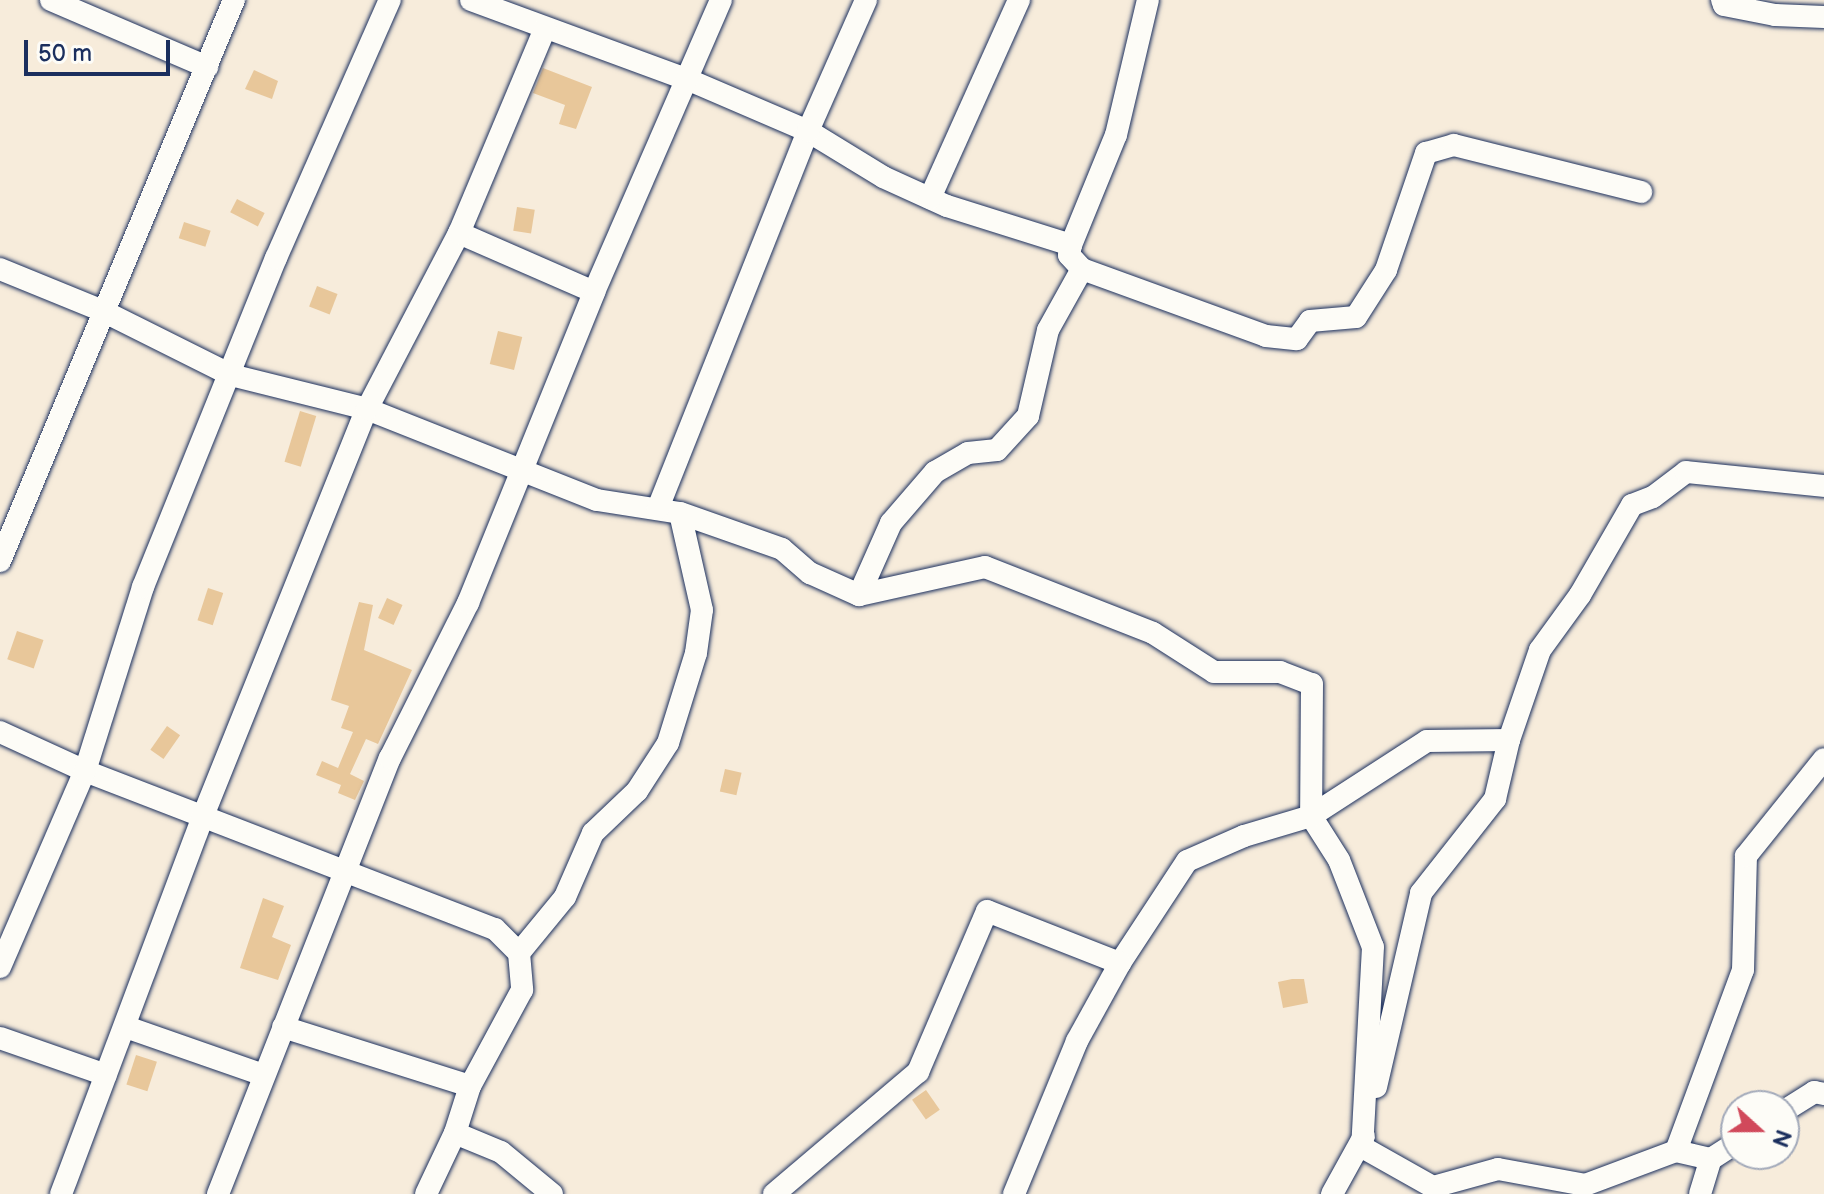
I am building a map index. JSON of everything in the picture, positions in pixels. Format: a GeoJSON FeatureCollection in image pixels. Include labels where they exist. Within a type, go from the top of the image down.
{"type":"FeatureCollection","features":[{"type":"Feature","properties":{"kind":"street"},"geometry":{"type":"LineString","coordinates":[[51,0],[74,4],[207,67]]}},
{"type":"Feature","properties":{"kind":"street"},"geometry":{"type":"LineString","coordinates":[[0,561],[234,0]]}},
{"type":"Feature","properties":{"kind":"street"},"geometry":{"type":"LineString","coordinates":[[0,967],[85,771],[143,587],[276,258],[390,0]]}},
{"type":"Feature","properties":{"kind":"street"},"geometry":{"type":"LineString","coordinates":[[471,0],[689,80],[808,131],[883,177],[930,198],[1071,245]]}},
{"type":"Feature","properties":{"kind":"street"},"geometry":{"type":"LineString","coordinates":[[218,1194],[390,758],[468,603],[594,292],[689,80],[721,0]]}},
{"type":"Feature","properties":{"kind":"street"},"geometry":{"type":"LineString","coordinates":[[519,953],[565,897],[593,833],[637,791],[668,743],[696,653],[702,610],[669,510],[808,131],[866,0]]}},
{"type":"Feature","properties":{"kind":"street"},"geometry":{"type":"LineString","coordinates":[[930,198],[1019,0]]}},
{"type":"Feature","properties":{"kind":"street"},"geometry":{"type":"LineString","coordinates":[[1148,0],[1116,135],[1071,245],[1069,255],[1082,269],[1266,336],[1297,339],[1310,321],[1356,317],[1386,270],[1426,153],[1454,145],[1641,192]]}},
{"type":"Feature","properties":{"kind":"street"},"geometry":{"type":"LineString","coordinates":[[1722,0],[1724,5],[1775,15],[1824,17]]}},
{"type":"Feature","properties":{"kind":"street"},"geometry":{"type":"LineString","coordinates":[[61,1194],[203,816],[367,409],[459,233],[545,28]]}},
{"type":"Feature","properties":{"kind":"street"},"geometry":{"type":"LineString","coordinates":[[459,233],[594,292]]}},
{"type":"Feature","properties":{"kind":"street"},"geometry":{"type":"LineString","coordinates":[[0,269],[103,311],[231,375],[367,409],[597,500],[669,510],[782,549],[810,573],[859,595],[985,567],[1153,633],[1214,672],[1280,672],[1312,684],[1311,816],[1339,860],[1373,947],[1362,1147]]}},
{"type":"Feature","properties":{"kind":"street"},"geometry":{"type":"LineString","coordinates":[[859,595],[891,523],[935,472],[968,453],[997,450],[1028,416],[1048,330],[1082,269]]}},
{"type":"Feature","properties":{"kind":"street"},"geometry":{"type":"LineString","coordinates":[[1332,1194],[1362,1147],[1421,893],[1495,799],[1509,740],[1540,650],[1580,595],[1632,505],[1653,497],[1686,472],[1824,486]]}},
{"type":"Feature","properties":{"kind":"street"},"geometry":{"type":"LineString","coordinates":[[0,732],[85,771],[347,869],[495,929],[519,953],[522,990],[470,1086],[455,1133],[426,1194]]}},
{"type":"Feature","properties":{"kind":"street"},"geometry":{"type":"LineString","coordinates":[[1014,1194],[1077,1041],[1120,963],[1187,861],[1244,836],[1311,816],[1427,741],[1509,740]]}},
{"type":"Feature","properties":{"kind":"street"},"geometry":{"type":"LineString","coordinates":[[1676,1151],[1743,970],[1746,856],[1824,759]]}},
{"type":"Feature","properties":{"kind":"street"},"geometry":{"type":"LineString","coordinates":[[774,1194],[918,1072],[987,911],[1120,963]]}},
{"type":"Feature","properties":{"kind":"street"},"geometry":{"type":"LineString","coordinates":[[126,1027],[264,1075]]}},
{"type":"Feature","properties":{"kind":"street"},"geometry":{"type":"LineString","coordinates":[[283,1027],[470,1086]]}},
{"type":"Feature","properties":{"kind":"street"},"geometry":{"type":"LineString","coordinates":[[0,1038],[106,1075]]}},
{"type":"Feature","properties":{"kind":"street"},"geometry":{"type":"LineString","coordinates":[[1800,1101],[1814,1092],[1824,1094]]}},
{"type":"Feature","properties":{"kind":"street"},"geometry":{"type":"LineString","coordinates":[[455,1133],[501,1152],[552,1194]]}},
{"type":"Feature","properties":{"kind":"street"},"geometry":{"type":"LineString","coordinates":[[1362,1147],[1433,1187],[1498,1169],[1585,1185],[1676,1151],[1711,1159]]}},
{"type":"Feature","properties":{"kind":"street"},"geometry":{"type":"LineString","coordinates":[[1700,1194],[1711,1159],[1720,1153]]}},
{"type":"Feature","properties":{"kind":"building"},"geometry":{"type":"Polygon","coordinates":[[[543,68],[592,87],[576,129],[559,124],[565,105],[533,93],[543,68]]]}},
{"type":"Feature","properties":{"kind":"building"},"geometry":{"type":"Polygon","coordinates":[[[254,70],[278,81],[272,99],[245,89],[254,70]]]}},
{"type":"Feature","properties":{"kind":"building"},"geometry":{"type":"Polygon","coordinates":[[[237,199],[265,213],[258,226],[230,212],[237,199]]]}},
{"type":"Feature","properties":{"kind":"building"},"geometry":{"type":"Polygon","coordinates":[[[517,207],[535,210],[531,234],[513,231],[517,207]]]}},
{"type":"Feature","properties":{"kind":"building"},"geometry":{"type":"Polygon","coordinates":[[[184,222],[211,231],[205,247],[179,238],[184,222]]]}},
{"type":"Feature","properties":{"kind":"building"},"geometry":{"type":"Polygon","coordinates":[[[317,286],[338,294],[330,314],[309,307],[317,286]]]}},
{"type":"Feature","properties":{"kind":"building"},"geometry":{"type":"Polygon","coordinates":[[[498,331],[522,337],[514,370],[490,364],[498,331]]]}},
{"type":"Feature","properties":{"kind":"building"},"geometry":{"type":"Polygon","coordinates":[[[300,411],[316,416],[301,467],[285,462],[300,411]]]}},
{"type":"Feature","properties":{"kind":"building"},"geometry":{"type":"Polygon","coordinates":[[[208,588],[223,593],[213,625],[197,620],[208,588]]]}},
{"type":"Feature","properties":{"kind":"building"},"geometry":{"type":"Polygon","coordinates":[[[387,598],[403,605],[394,625],[378,618],[387,598]]]}},
{"type":"Feature","properties":{"kind":"building"},"geometry":{"type":"Polygon","coordinates":[[[359,602],[373,605],[364,650],[412,670],[378,744],[366,739],[350,774],[364,781],[355,800],[338,793],[341,785],[316,775],[322,761],[338,768],[353,732],[341,728],[349,706],[331,700],[359,602]]]}},
{"type":"Feature","properties":{"kind":"building"},"geometry":{"type":"Polygon","coordinates":[[[17,631],[43,640],[34,668],[7,659],[17,631]]]}},
{"type":"Feature","properties":{"kind":"building"},"geometry":{"type":"Polygon","coordinates":[[[167,726],[180,735],[163,759],[150,750],[167,726]]]}},
{"type":"Feature","properties":{"kind":"building"},"geometry":{"type":"Polygon","coordinates":[[[725,769],[742,773],[736,795],[720,791],[725,769]]]}},
{"type":"Feature","properties":{"kind":"building"},"geometry":{"type":"Polygon","coordinates":[[[263,898],[284,906],[272,937],[291,945],[278,980],[240,968],[263,898]]]}},
{"type":"Feature","properties":{"kind":"building"},"geometry":{"type":"Polygon","coordinates":[[[1304,979],[1308,1003],[1283,1008],[1278,982],[1304,979]]]}},
{"type":"Feature","properties":{"kind":"building"},"geometry":{"type":"Polygon","coordinates":[[[136,1055],[157,1062],[147,1091],[126,1084],[136,1055]]]}},
{"type":"Feature","properties":{"kind":"building"},"geometry":{"type":"Polygon","coordinates":[[[926,1090],[940,1110],[926,1119],[912,1100],[926,1090]]]}}]}
